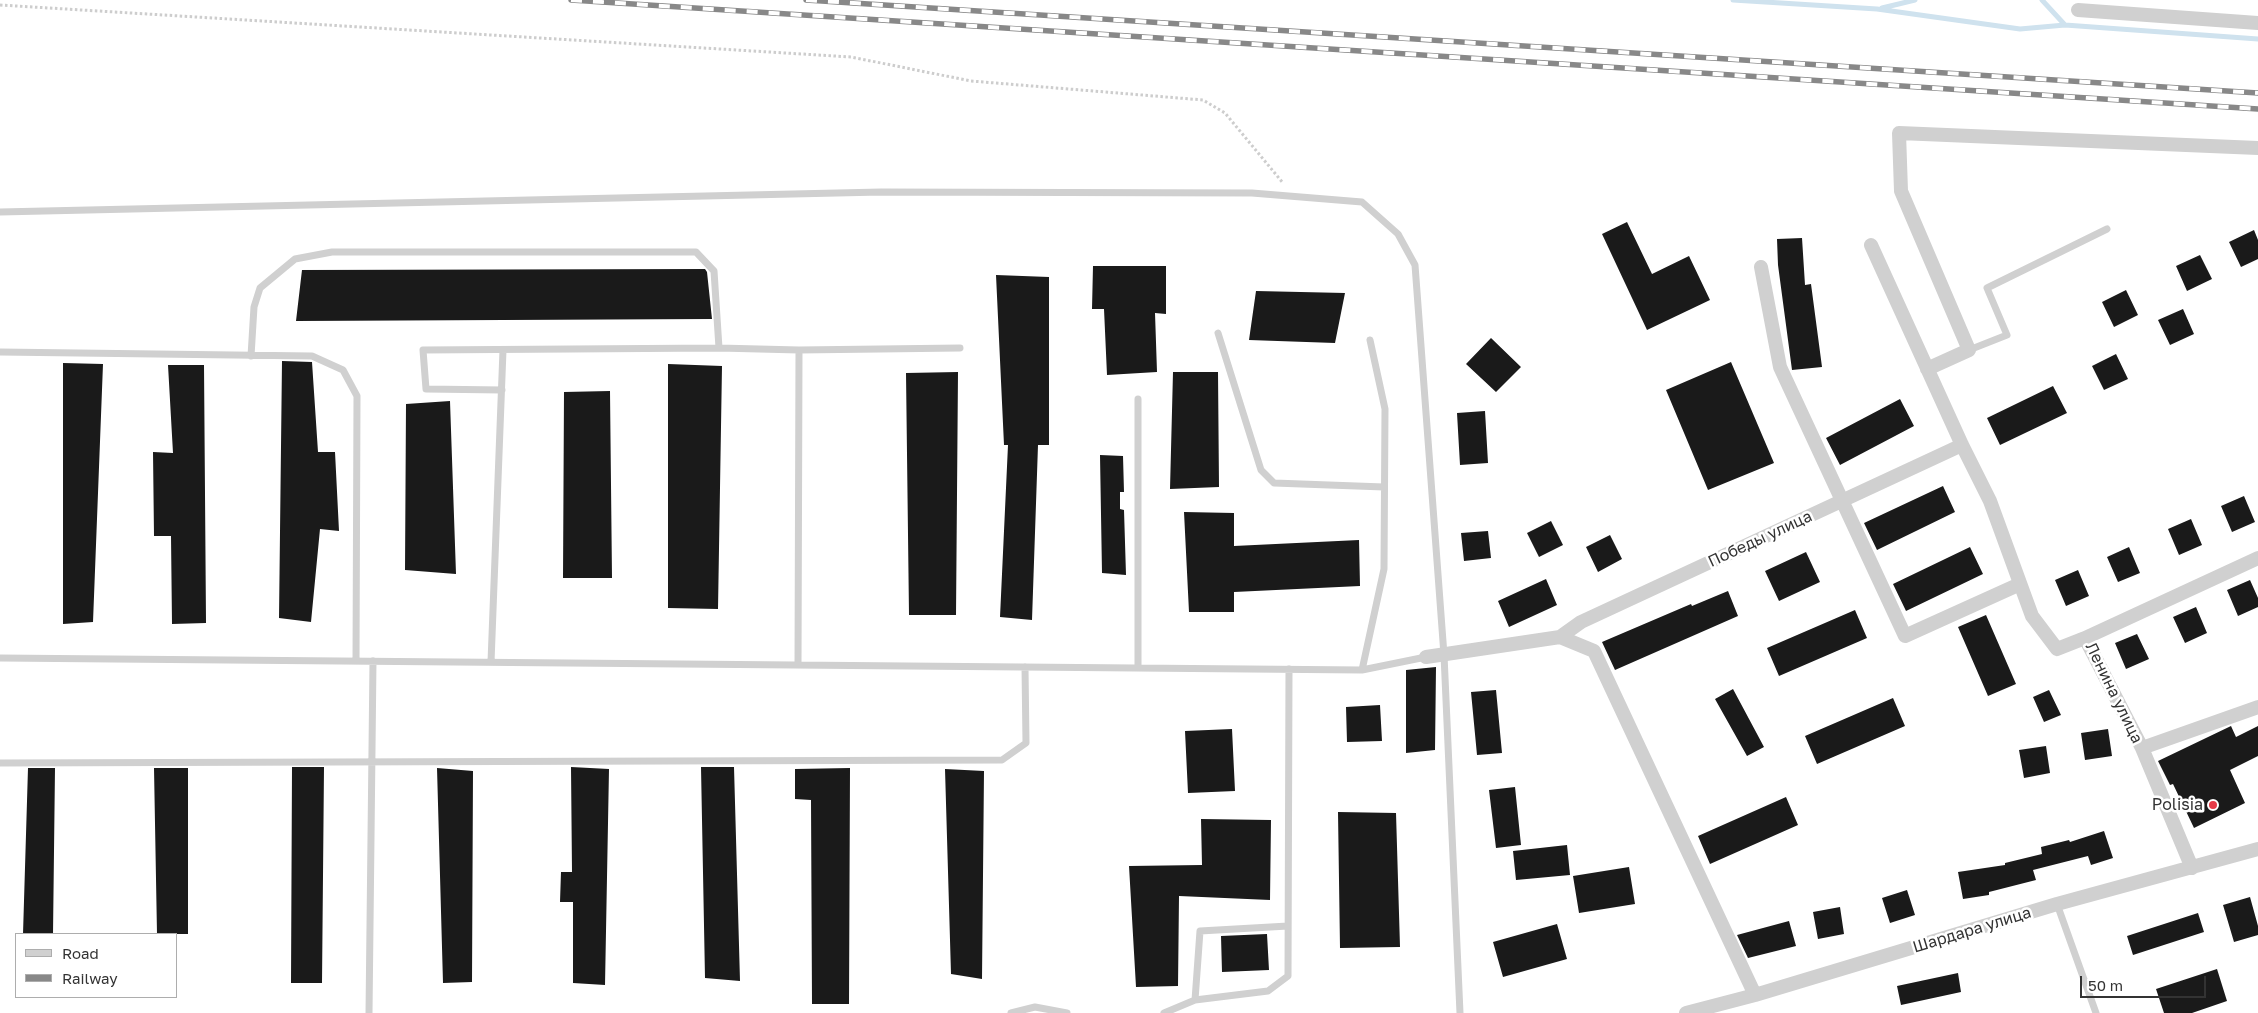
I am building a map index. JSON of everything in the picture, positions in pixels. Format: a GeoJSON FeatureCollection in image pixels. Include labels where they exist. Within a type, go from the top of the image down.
{"type":"FeatureCollection","features":[{"type":"Feature","properties":{"kind":"street"},"geometry":{"type":"LineString","coordinates":[[2078,10],[2258,23]]}},
{"type":"Feature","properties":{"kind":"street"},"geometry":{"type":"LineString","coordinates":[[1927,369],[1969,350],[1901,191],[1899,133],[2258,148]]}},
{"type":"Feature","properties":{"kind":"street"},"geometry":{"type":"LineString","coordinates":[[1871,245],[1962,445],[1990,501],[2032,616],[2057,649],[2086,638]]}},
{"type":"Feature","properties":{"kind":"street"},"geometry":{"type":"LineString","coordinates":[[1761,267],[1780,367],[1905,636],[2020,584]]}},
{"type":"Feature","properties":{"kind":"street","name":"Победы улица"},"geometry":{"type":"LineString","coordinates":[[1560,637],[1581,622],[1962,445]]}},
{"type":"Feature","properties":{"kind":"street","name":"Ленина улица"},"geometry":{"type":"LineString","coordinates":[[2192,868],[2142,748],[2086,638],[2258,558]]}},
{"type":"Feature","properties":{"kind":"street"},"geometry":{"type":"LineString","coordinates":[[1426,657],[1560,637],[1594,650],[1755,995]]}},
{"type":"Feature","properties":{"kind":"street"},"geometry":{"type":"LineString","coordinates":[[2142,748],[2258,707]]}},
{"type":"Feature","properties":{"kind":"street","name":"Шардара улица"},"geometry":{"type":"LineString","coordinates":[[1686,1013],[1755,995],[2057,904],[2192,868],[2258,848]]}},
{"type":"Feature","properties":{"kind":"lane"},"geometry":{"type":"LineString","coordinates":[[0,212],[881,192],[1252,193],[1362,202],[1398,234],[1415,265],[1444,655],[1460,1013]]}},
{"type":"Feature","properties":{"kind":"lane"},"geometry":{"type":"LineString","coordinates":[[1969,350],[2007,335],[1987,288],[2106,230]]}},
{"type":"Feature","properties":{"kind":"lane"},"geometry":{"type":"LineString","coordinates":[[251,356],[254,307],[260,288],[295,259],[332,252],[696,252],[714,271],[719,348]]}},
{"type":"Feature","properties":{"kind":"lane"},"geometry":{"type":"LineString","coordinates":[[1218,333],[1261,470],[1274,483],[1384,487]]}},
{"type":"Feature","properties":{"kind":"lane"},"geometry":{"type":"LineString","coordinates":[[1362,670],[1384,569],[1385,409],[1370,340]]}},
{"type":"Feature","properties":{"kind":"lane"},"geometry":{"type":"LineString","coordinates":[[502,390],[426,389],[423,350],[960,348]]}},
{"type":"Feature","properties":{"kind":"lane"},"geometry":{"type":"LineString","coordinates":[[491,662],[503,350]]}},
{"type":"Feature","properties":{"kind":"lane"},"geometry":{"type":"LineString","coordinates":[[798,665],[799,350]]}},
{"type":"Feature","properties":{"kind":"lane"},"geometry":{"type":"LineString","coordinates":[[0,352],[312,356],[343,370],[357,396],[356,661]]}},
{"type":"Feature","properties":{"kind":"lane"},"geometry":{"type":"LineString","coordinates":[[1138,399],[1138,668]]}},
{"type":"Feature","properties":{"kind":"lane"},"geometry":{"type":"LineString","coordinates":[[0,658],[1362,670],[1426,657]]}},
{"type":"Feature","properties":{"kind":"lane"},"geometry":{"type":"LineString","coordinates":[[369,1013],[373,661]]}},
{"type":"Feature","properties":{"kind":"lane"},"geometry":{"type":"LineString","coordinates":[[0,763],[1002,760],[1026,743],[1025,667]]}},
{"type":"Feature","properties":{"kind":"lane"},"geometry":{"type":"LineString","coordinates":[[1164,1013],[1195,1000],[1268,991],[1288,976],[1289,669]]}},
{"type":"Feature","properties":{"kind":"lane"},"geometry":{"type":"LineString","coordinates":[[2057,904],[2096,1013]]}},
{"type":"Feature","properties":{"kind":"lane"},"geometry":{"type":"LineString","coordinates":[[1195,1000],[1200,931],[1288,926]]}},
{"type":"Feature","properties":{"kind":"lane"},"geometry":{"type":"LineString","coordinates":[[1010,1013],[1035,1007],[1067,1013]]}},
{"type":"Feature","properties":{"kind":"path"},"geometry":{"type":"LineString","coordinates":[[0,5],[851,57],[971,81],[1203,100],[1225,114],[1294,196]]}},
{"type":"Feature","properties":{"kind":"building"},"geometry":{"type":"Polygon","coordinates":[[[1627,222],[1652,274],[1689,256],[1710,300],[1647,330],[1602,234],[1627,222]]]}},
{"type":"Feature","properties":{"kind":"building"},"geometry":{"type":"Polygon","coordinates":[[[2254,230],[2258,240],[2258,259],[2241,267],[2229,242],[2254,230]]]}},
{"type":"Feature","properties":{"kind":"building"},"geometry":{"type":"Polygon","coordinates":[[[1802,238],[1805,285],[1811,284],[1822,367],[1792,370],[1778,265],[1777,239],[1802,238]]]}},
{"type":"Feature","properties":{"kind":"building"},"geometry":{"type":"Polygon","coordinates":[[[2200,255],[2212,279],[2187,291],[2176,266],[2200,255]]]}},
{"type":"Feature","properties":{"kind":"building"},"geometry":{"type":"Polygon","coordinates":[[[1093,266],[1166,266],[1166,314],[1155,313],[1157,372],[1107,375],[1104,309],[1092,309],[1093,266]]]}},
{"type":"Feature","properties":{"kind":"building"},"geometry":{"type":"Polygon","coordinates":[[[705,269],[707,272],[712,319],[296,321],[302,270],[705,269]]]}},
{"type":"Feature","properties":{"kind":"building"},"geometry":{"type":"Polygon","coordinates":[[[996,275],[1049,277],[1049,445],[1038,445],[1032,620],[1000,617],[1008,445],[1004,445],[996,275]]]}},
{"type":"Feature","properties":{"kind":"building"},"geometry":{"type":"Polygon","coordinates":[[[2126,290],[2138,315],[2114,327],[2102,302],[2126,290]]]}},
{"type":"Feature","properties":{"kind":"building"},"geometry":{"type":"Polygon","coordinates":[[[1256,291],[1345,293],[1335,343],[1249,340],[1256,291]]]}},
{"type":"Feature","properties":{"kind":"building"},"geometry":{"type":"Polygon","coordinates":[[[2183,309],[2194,334],[2170,345],[2158,320],[2183,309]]]}},
{"type":"Feature","properties":{"kind":"building"},"geometry":{"type":"Polygon","coordinates":[[[1491,338],[1521,367],[1496,392],[1466,364],[1491,338]]]}},
{"type":"Feature","properties":{"kind":"building"},"geometry":{"type":"Polygon","coordinates":[[[2116,354],[2128,379],[2104,390],[2092,366],[2116,354]]]}},
{"type":"Feature","properties":{"kind":"building"},"geometry":{"type":"Polygon","coordinates":[[[282,361],[312,362],[318,452],[335,452],[339,531],[320,529],[311,622],[279,618],[282,361]]]}},
{"type":"Feature","properties":{"kind":"building"},"geometry":{"type":"Polygon","coordinates":[[[1731,362],[1774,463],[1708,490],[1666,390],[1731,362]]]}},
{"type":"Feature","properties":{"kind":"building"},"geometry":{"type":"Polygon","coordinates":[[[63,363],[103,364],[93,622],[63,624],[63,363]]]}},
{"type":"Feature","properties":{"kind":"building"},"geometry":{"type":"Polygon","coordinates":[[[668,364],[722,366],[718,609],[668,608],[668,364]]]}},
{"type":"Feature","properties":{"kind":"building"},"geometry":{"type":"Polygon","coordinates":[[[168,365],[204,365],[206,623],[172,624],[171,536],[154,536],[153,452],[173,453],[168,365]]]}},
{"type":"Feature","properties":{"kind":"building"},"geometry":{"type":"Polygon","coordinates":[[[958,372],[956,615],[909,615],[906,373],[958,372]]]}},
{"type":"Feature","properties":{"kind":"building"},"geometry":{"type":"Polygon","coordinates":[[[1173,372],[1218,372],[1219,487],[1170,489],[1173,372]]]}},
{"type":"Feature","properties":{"kind":"building"},"geometry":{"type":"Polygon","coordinates":[[[2053,386],[2067,413],[2000,445],[1987,418],[2053,386]]]}},
{"type":"Feature","properties":{"kind":"building"},"geometry":{"type":"Polygon","coordinates":[[[610,391],[612,578],[563,578],[564,392],[610,391]]]}},
{"type":"Feature","properties":{"kind":"building"},"geometry":{"type":"Polygon","coordinates":[[[1900,399],[1914,426],[1840,465],[1826,438],[1900,399]]]}},
{"type":"Feature","properties":{"kind":"building"},"geometry":{"type":"Polygon","coordinates":[[[450,401],[456,574],[405,570],[406,404],[450,401]]]}},
{"type":"Feature","properties":{"kind":"building"},"geometry":{"type":"Polygon","coordinates":[[[1485,411],[1488,463],[1460,465],[1457,413],[1485,411]]]}},
{"type":"Feature","properties":{"kind":"building"},"geometry":{"type":"Polygon","coordinates":[[[1100,455],[1123,456],[1124,492],[1120,492],[1120,509],[1124,510],[1126,575],[1102,573],[1100,455]]]}},
{"type":"Feature","properties":{"kind":"building"},"geometry":{"type":"Polygon","coordinates":[[[1943,486],[1955,512],[1877,550],[1864,523],[1943,486]]]}},
{"type":"Feature","properties":{"kind":"building"},"geometry":{"type":"Polygon","coordinates":[[[2244,496],[2255,522],[2232,532],[2221,506],[2244,496]]]}},
{"type":"Feature","properties":{"kind":"building"},"geometry":{"type":"Polygon","coordinates":[[[1184,512],[1234,513],[1234,546],[1359,540],[1360,586],[1234,592],[1234,612],[1189,612],[1184,512]]]}},
{"type":"Feature","properties":{"kind":"building"},"geometry":{"type":"Polygon","coordinates":[[[2191,519],[2202,545],[2179,555],[2168,529],[2191,519]]]}},
{"type":"Feature","properties":{"kind":"building"},"geometry":{"type":"Polygon","coordinates":[[[1551,521],[1563,545],[1539,557],[1527,533],[1551,521]]]}},
{"type":"Feature","properties":{"kind":"building"},"geometry":{"type":"Polygon","coordinates":[[[1488,531],[1491,558],[1464,561],[1461,533],[1488,531]]]}},
{"type":"Feature","properties":{"kind":"building"},"geometry":{"type":"Polygon","coordinates":[[[1610,535],[1622,559],[1598,572],[1586,547],[1610,535]]]}},
{"type":"Feature","properties":{"kind":"building"},"geometry":{"type":"Polygon","coordinates":[[[1970,547],[1983,574],[1906,611],[1893,584],[1970,547]]]}},
{"type":"Feature","properties":{"kind":"building"},"geometry":{"type":"Polygon","coordinates":[[[2129,547],[2140,573],[2118,582],[2107,557],[2129,547]]]}},
{"type":"Feature","properties":{"kind":"building"},"geometry":{"type":"Polygon","coordinates":[[[1806,552],[1820,582],[1779,601],[1765,571],[1806,552]]]}},
{"type":"Feature","properties":{"kind":"building"},"geometry":{"type":"Polygon","coordinates":[[[2078,570],[2089,596],[2066,606],[2055,580],[2078,570]]]}},
{"type":"Feature","properties":{"kind":"building"},"geometry":{"type":"Polygon","coordinates":[[[1546,579],[1557,605],[1509,627],[1498,601],[1546,579]]]}},
{"type":"Feature","properties":{"kind":"building"},"geometry":{"type":"Polygon","coordinates":[[[2250,580],[2258,598],[2258,607],[2238,616],[2227,590],[2250,580]]]}},
{"type":"Feature","properties":{"kind":"building"},"geometry":{"type":"Polygon","coordinates":[[[1728,591],[1738,616],[1615,670],[1602,642],[1691,604],[1692,606],[1728,591]]]}},
{"type":"Feature","properties":{"kind":"building"},"geometry":{"type":"Polygon","coordinates":[[[2196,607],[2207,633],[2185,643],[2173,617],[2196,607]]]}},
{"type":"Feature","properties":{"kind":"building"},"geometry":{"type":"Polygon","coordinates":[[[1855,610],[1867,638],[1779,676],[1767,648],[1855,610]]]}},
{"type":"Feature","properties":{"kind":"building"},"geometry":{"type":"Polygon","coordinates":[[[1986,615],[2016,684],[1988,696],[1958,627],[1986,615]]]}},
{"type":"Feature","properties":{"kind":"building"},"geometry":{"type":"Polygon","coordinates":[[[2137,634],[2149,659],[2126,669],[2115,643],[2137,634]]]}},
{"type":"Feature","properties":{"kind":"building"},"geometry":{"type":"Polygon","coordinates":[[[1436,667],[1435,750],[1406,753],[1406,670],[1436,667]]]}},
{"type":"Feature","properties":{"kind":"building"},"geometry":{"type":"Polygon","coordinates":[[[1733,689],[1764,747],[1747,756],[1715,699],[1733,689]]]}},
{"type":"Feature","properties":{"kind":"building"},"geometry":{"type":"Polygon","coordinates":[[[1496,690],[1502,753],[1477,755],[1471,692],[1496,690]]]}},
{"type":"Feature","properties":{"kind":"building"},"geometry":{"type":"Polygon","coordinates":[[[2049,690],[2061,715],[2044,722],[2033,697],[2049,690]]]}},
{"type":"Feature","properties":{"kind":"building"},"geometry":{"type":"Polygon","coordinates":[[[1893,698],[1905,726],[1817,764],[1805,736],[1893,698]]]}},
{"type":"Feature","properties":{"kind":"building"},"geometry":{"type":"Polygon","coordinates":[[[1380,705],[1382,741],[1347,742],[1346,707],[1380,705]]]}},
{"type":"Feature","properties":{"kind":"building"},"geometry":{"type":"Polygon","coordinates":[[[2231,726],[2236,737],[2258,726],[2258,756],[2230,770],[2245,803],[2194,828],[2173,784],[2170,785],[2158,761],[2231,726]]]}},
{"type":"Feature","properties":{"kind":"building"},"geometry":{"type":"Polygon","coordinates":[[[1232,729],[1235,791],[1188,793],[1185,731],[1232,729]]]}},
{"type":"Feature","properties":{"kind":"building"},"geometry":{"type":"Polygon","coordinates":[[[2108,729],[2112,756],[2085,760],[2081,733],[2108,729]]]}},
{"type":"Feature","properties":{"kind":"building"},"geometry":{"type":"Polygon","coordinates":[[[2046,746],[2050,773],[2024,778],[2019,750],[2046,746]]]}},
{"type":"Feature","properties":{"kind":"building"},"geometry":{"type":"Polygon","coordinates":[[[292,767],[324,767],[322,983],[291,983],[292,767]]]}},
{"type":"Feature","properties":{"kind":"building"},"geometry":{"type":"Polygon","coordinates":[[[571,767],[609,769],[605,985],[573,983],[573,902],[560,902],[561,872],[572,872],[571,767]]]}},
{"type":"Feature","properties":{"kind":"building"},"geometry":{"type":"Polygon","coordinates":[[[701,767],[734,767],[740,981],[705,978],[701,767]]]}},
{"type":"Feature","properties":{"kind":"building"},"geometry":{"type":"Polygon","coordinates":[[[28,768],[55,768],[53,933],[23,933],[28,768]]]}},
{"type":"Feature","properties":{"kind":"building"},"geometry":{"type":"Polygon","coordinates":[[[154,768],[188,768],[188,934],[157,933],[154,768]]]}},
{"type":"Feature","properties":{"kind":"building"},"geometry":{"type":"Polygon","coordinates":[[[437,768],[473,771],[472,982],[443,983],[437,768]]]}},
{"type":"Feature","properties":{"kind":"building"},"geometry":{"type":"Polygon","coordinates":[[[850,768],[849,1004],[812,1004],[811,800],[795,799],[795,769],[850,768]]]}},
{"type":"Feature","properties":{"kind":"building"},"geometry":{"type":"Polygon","coordinates":[[[945,769],[984,771],[982,979],[951,974],[945,769]]]}},
{"type":"Feature","properties":{"kind":"building"},"geometry":{"type":"Polygon","coordinates":[[[1515,787],[1521,845],[1496,848],[1489,790],[1515,787]]]}},
{"type":"Feature","properties":{"kind":"building"},"geometry":{"type":"Polygon","coordinates":[[[1786,797],[1798,825],[1710,864],[1698,836],[1786,797]]]}},
{"type":"Feature","properties":{"kind":"building"},"geometry":{"type":"Polygon","coordinates":[[[1338,812],[1396,813],[1400,947],[1340,948],[1338,812]]]}},
{"type":"Feature","properties":{"kind":"building"},"geometry":{"type":"Polygon","coordinates":[[[1201,819],[1271,820],[1270,900],[1179,896],[1178,986],[1136,987],[1129,866],[1202,865],[1201,819]]]}},
{"type":"Feature","properties":{"kind":"building"},"geometry":{"type":"Polygon","coordinates":[[[2104,831],[2113,858],[2091,865],[2088,856],[2033,870],[2036,880],[1989,892],[1989,895],[1963,899],[1958,872],[2005,865],[2005,863],[2042,854],[2041,847],[2069,840],[2070,842],[2104,831]]]}},
{"type":"Feature","properties":{"kind":"building"},"geometry":{"type":"Polygon","coordinates":[[[1567,845],[1570,875],[1516,880],[1513,851],[1567,845]]]}},
{"type":"Feature","properties":{"kind":"building"},"geometry":{"type":"Polygon","coordinates":[[[1629,867],[1635,904],[1579,913],[1573,876],[1629,867]]]}},
{"type":"Feature","properties":{"kind":"building"},"geometry":{"type":"Polygon","coordinates":[[[1907,890],[1915,915],[1890,923],[1882,898],[1907,890]]]}},
{"type":"Feature","properties":{"kind":"building"},"geometry":{"type":"Polygon","coordinates":[[[2250,897],[2258,926],[2258,935],[2234,942],[2223,905],[2250,897]]]}},
{"type":"Feature","properties":{"kind":"building"},"geometry":{"type":"Polygon","coordinates":[[[1840,907],[1844,934],[1818,939],[1813,912],[1840,907]]]}},
{"type":"Feature","properties":{"kind":"building"},"geometry":{"type":"Polygon","coordinates":[[[2198,913],[2204,932],[2133,955],[2127,936],[2198,913]]]}},
{"type":"Feature","properties":{"kind":"building"},"geometry":{"type":"Polygon","coordinates":[[[1789,921],[1796,946],[1748,958],[1737,935],[1789,921]]]}},
{"type":"Feature","properties":{"kind":"building"},"geometry":{"type":"Polygon","coordinates":[[[1557,924],[1567,959],[1503,977],[1493,942],[1557,924]]]}},
{"type":"Feature","properties":{"kind":"building"},"geometry":{"type":"Polygon","coordinates":[[[1267,934],[1269,970],[1222,972],[1221,936],[1267,934]]]}},
{"type":"Feature","properties":{"kind":"building"},"geometry":{"type":"Polygon","coordinates":[[[2217,969],[2227,1001],[2192,1013],[2164,1013],[2156,989],[2217,969]]]}},
{"type":"Feature","properties":{"kind":"building"},"geometry":{"type":"Polygon","coordinates":[[[1958,973],[1961,992],[1901,1005],[1897,986],[1958,973]]]}},
{"type":"Feature","properties":{"kind":"waterway"},"geometry":{"type":"LineString","coordinates":[[1733,0],[1877,9],[2020,29],[2065,25]]}},
{"type":"Feature","properties":{"kind":"waterway"},"geometry":{"type":"LineString","coordinates":[[1882,8],[1915,0]]}},
{"type":"Feature","properties":{"kind":"waterway"},"geometry":{"type":"LineString","coordinates":[[2042,0],[2065,25],[2258,39]]}},
{"type":"Feature","properties":{"kind":"railway"},"geometry":{"type":"LineString","coordinates":[[571,0],[2258,109]]}},
{"type":"Feature","properties":{"kind":"railway"},"geometry":{"type":"LineString","coordinates":[[806,0],[2258,93]]}},
{"type":"Feature","properties":{"kind":"place","name":"Polisia"},"geometry":{"type":"Point","coordinates":[2213,805]}}]}
